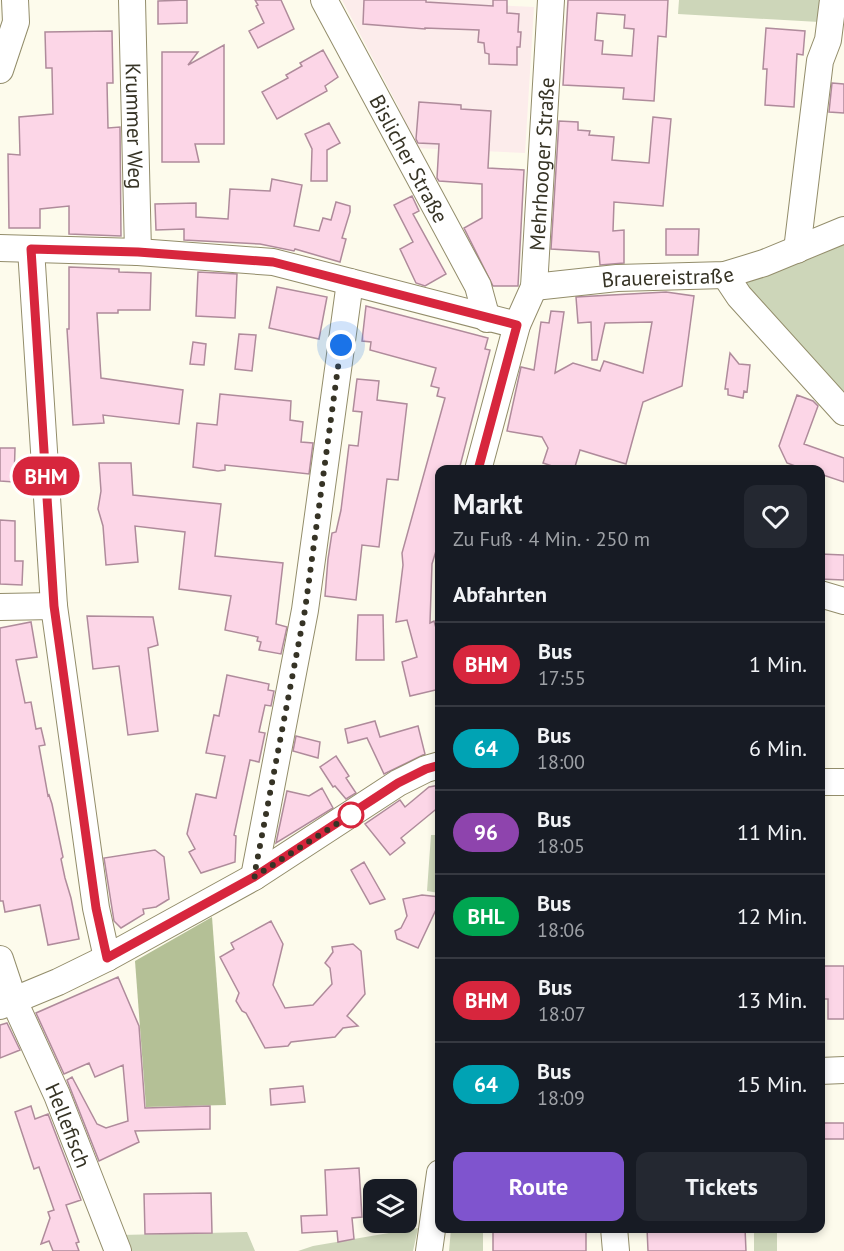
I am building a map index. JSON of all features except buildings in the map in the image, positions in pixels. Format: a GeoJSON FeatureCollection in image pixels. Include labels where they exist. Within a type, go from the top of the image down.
{"type":"FeatureCollection","features":[{"type":"Feature","properties":{"kind":"street"},"geometry":{"type":"LineString","coordinates":[[0,70],[16,22],[15,0]]}},
{"type":"Feature","properties":{"kind":"street","name":"Krummer Weg"},"geometry":{"type":"LineString","coordinates":[[132,0],[138,252]]}},
{"type":"Feature","properties":{"kind":"street","name":"Bislicher Straße"},"geometry":{"type":"LineString","coordinates":[[324,0],[478,286],[487,319]]}},
{"type":"Feature","properties":{"kind":"street","name":"Mehrhooger Straße"},"geometry":{"type":"LineString","coordinates":[[479,465],[517,325],[534,287],[551,0]]}},
{"type":"Feature","properties":{"kind":"street"},"geometry":{"type":"LineString","coordinates":[[797,250],[820,61],[828,40],[833,0]]}},
{"type":"Feature","properties":{"kind":"street","name":"Brauereistraße"},"geometry":{"type":"LineString","coordinates":[[534,287],[617,278],[725,275],[765,263],[844,231]]}},
{"type":"Feature","properties":{"kind":"street"},"geometry":{"type":"LineString","coordinates":[[0,248],[138,252],[273,262],[517,325]]}},
{"type":"Feature","properties":{"kind":"street"},"geometry":{"type":"LineString","coordinates":[[31,249],[48,444],[54,606],[96,908],[107,958]]}},
{"type":"Feature","properties":{"kind":"street"},"geometry":{"type":"LineString","coordinates":[[725,275],[740,296],[844,412]]}},
{"type":"Feature","properties":{"kind":"street"},"geometry":{"type":"LineString","coordinates":[[254,877],[305,610],[350,282]]}},
{"type":"Feature","properties":{"kind":"street"},"geometry":{"type":"LineString","coordinates":[[825,595],[844,601]]}},
{"type":"Feature","properties":{"kind":"street"},"geometry":{"type":"LineString","coordinates":[[0,607],[54,606]]}},
{"type":"Feature","properties":{"kind":"street"},"geometry":{"type":"LineString","coordinates":[[7,1004],[107,958],[254,877],[398,783],[435,766]]}},
{"type":"Feature","properties":{"kind":"street"},"geometry":{"type":"LineString","coordinates":[[825,782],[844,782]]}},
{"type":"Feature","properties":{"kind":"street","name":"Hellefisch"},"geometry":{"type":"LineString","coordinates":[[0,959],[7,1004],[57,1095],[118,1251]]}},
{"type":"Feature","properties":{"kind":"street"},"geometry":{"type":"LineString","coordinates":[[825,1071],[844,1070]]}},
{"type":"Feature","properties":{"kind":"street"},"geometry":{"type":"LineString","coordinates":[[429,1251],[435,1208]]}},
{"type":"Feature","properties":{"kind":"street"},"geometry":{"type":"LineString","coordinates":[[614,1233],[616,1251]]}},
{"type":"Feature","properties":{"kind":"shaded area"},"geometry":{"type":"Polygon","coordinates":[[[342,0],[493,0],[493,5],[534,7],[525,153],[415,148],[398,106],[342,0]]]}},
{"type":"Feature","properties":{"kind":"green space"},"geometry":{"type":"Polygon","coordinates":[[[679,0],[822,0],[819,22],[678,14],[679,0]]]}},
{"type":"Feature","properties":{"kind":"green space"},"geometry":{"type":"Polygon","coordinates":[[[844,242],[844,397],[740,285],[742,277],[844,242]]]}},
{"type":"Feature","properties":{"kind":"green space"},"geometry":{"type":"Polygon","coordinates":[[[431,835],[435,835],[435,892],[427,891],[431,835]]]}},
{"type":"Feature","properties":{"kind":"green space"},"geometry":{"type":"Polygon","coordinates":[[[212,917],[226,1105],[146,1107],[135,961],[212,917]]]}},
{"type":"Feature","properties":{"kind":"green space"},"geometry":{"type":"Polygon","coordinates":[[[247,1232],[255,1251],[128,1251],[121,1235],[247,1232]]]}},
{"type":"Feature","properties":{"kind":"green space"},"geometry":{"type":"Polygon","coordinates":[[[389,1233],[417,1233],[413,1251],[298,1251],[313,1246],[389,1233]]]}},
{"type":"Feature","properties":{"kind":"green space"},"geometry":{"type":"Polygon","coordinates":[[[451,1233],[483,1233],[483,1251],[449,1251],[451,1233]]]}},
{"type":"Feature","properties":{"kind":"green space"},"geometry":{"type":"Polygon","coordinates":[[[754,1233],[777,1233],[777,1251],[754,1251],[754,1233]]]}},
{"type":"Feature","properties":{"kind":"bus line","name":"BHM"},"geometry":{"type":"LineString","coordinates":[[435,766],[398,783],[254,877],[107,958],[96,908],[54,606],[31,249],[167,253],[273,262],[517,325],[479,465]]}},
{"type":"Feature","properties":{"kind":"route"},"geometry":{"type":"LineString","coordinates":[[341,345],[305,610],[254,877],[351,815]]}}]}
